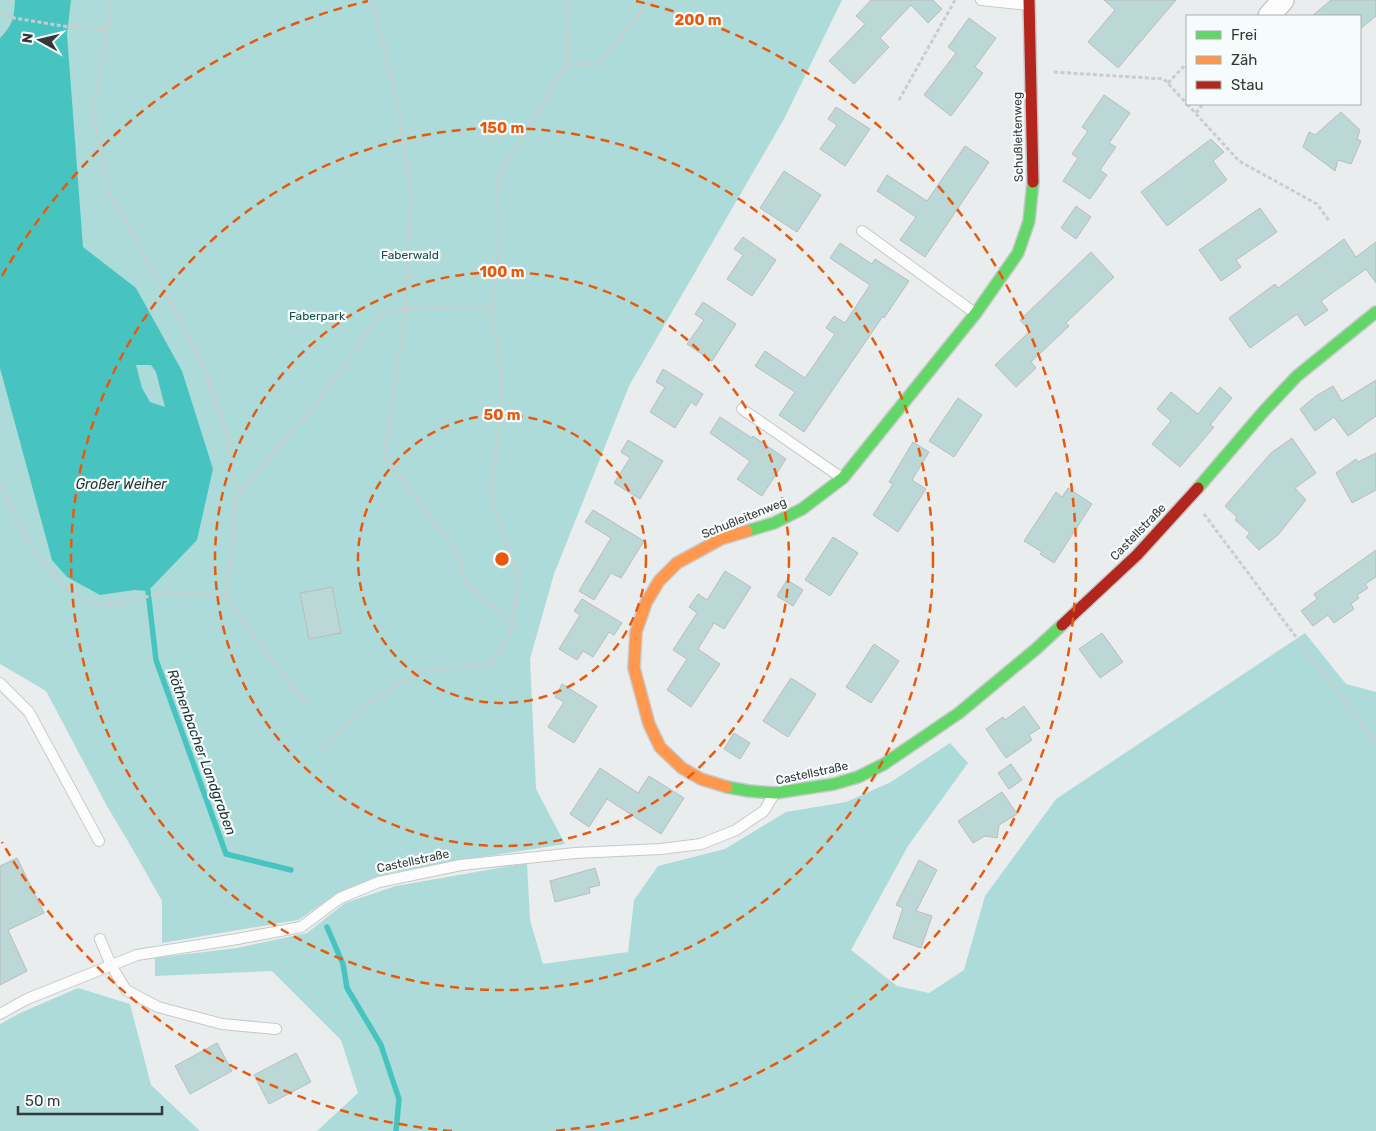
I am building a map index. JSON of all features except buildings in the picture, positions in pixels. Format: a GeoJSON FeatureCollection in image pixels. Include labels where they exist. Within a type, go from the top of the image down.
{"type":"FeatureCollection","features":[{"type":"Feature","properties":{"kind":"street"},"geometry":{"type":"LineString","coordinates":[[1270,15],[1283,0]]}},
{"type":"Feature","properties":{"kind":"street","name":"Schußleitenweg"},"geometry":{"type":"LineString","coordinates":[[775,793],[722,786],[701,779],[682,768],[660,747],[649,724],[634,668],[636,632],[646,603],[659,581],[677,563],[721,539],[774,523],[802,509],[842,478],[976,313],[1018,253],[1029,221],[1034,176],[1029,2]]}},
{"type":"Feature","properties":{"kind":"street","name":"Castellstraße"},"geometry":{"type":"LineString","coordinates":[[775,793],[834,784],[858,777],[884,764],[960,713],[1036,649],[1137,555],[1264,411],[1298,376],[1376,312]]}},
{"type":"Feature","properties":{"kind":"lane","name":"Schußleitenweg"},"geometry":{"type":"LineString","coordinates":[[981,0],[1029,2]]}},
{"type":"Feature","properties":{"kind":"lane"},"geometry":{"type":"LineString","coordinates":[[862,231],[976,313]]}},
{"type":"Feature","properties":{"kind":"lane"},"geometry":{"type":"LineString","coordinates":[[742,409],[842,478]]}},
{"type":"Feature","properties":{"kind":"lane"},"geometry":{"type":"LineString","coordinates":[[0,682],[29,712],[99,842]]}},
{"type":"Feature","properties":{"kind":"lane","name":"Castellstraße"},"geometry":{"type":"LineString","coordinates":[[0,1014],[27,999],[137,955],[302,927],[340,898],[379,882],[461,865],[575,853],[661,849],[701,844],[736,830],[757,816],[764,811],[775,793]]}},
{"type":"Feature","properties":{"kind":"lane"},"geometry":{"type":"LineString","coordinates":[[100,939],[111,965],[126,990],[158,1007],[222,1024],[276,1030]]}},
{"type":"Feature","properties":{"kind":"path"},"geometry":{"type":"LineString","coordinates":[[110,0],[94,109],[109,192],[172,305],[207,376],[228,437],[236,498],[225,596],[309,707]]}},
{"type":"Feature","properties":{"kind":"path"},"geometry":{"type":"LineString","coordinates":[[372,0],[396,99],[412,190],[406,308],[384,456],[457,552],[465,582],[513,624]]}},
{"type":"Feature","properties":{"kind":"path"},"geometry":{"type":"LineString","coordinates":[[322,749],[372,701],[421,671],[493,663],[513,624],[519,578],[491,498],[503,384],[491,308],[499,260],[498,176],[567,64],[568,11],[564,0]]}},
{"type":"Feature","properties":{"kind":"path"},"geometry":{"type":"LineString","coordinates":[[567,64],[599,64],[647,5],[654,0]]}},
{"type":"Feature","properties":{"kind":"path"},"geometry":{"type":"LineString","coordinates":[[899,100],[955,0]]}},
{"type":"Feature","properties":{"kind":"path"},"geometry":{"type":"LineString","coordinates":[[0,12],[14,18],[69,27],[107,30]]}},
{"type":"Feature","properties":{"kind":"path"},"geometry":{"type":"LineString","coordinates":[[1168,83],[1186,64]]}},
{"type":"Feature","properties":{"kind":"path"},"geometry":{"type":"LineString","coordinates":[[1030,70],[1164,79],[1186,103]]}},
{"type":"Feature","properties":{"kind":"path"},"geometry":{"type":"LineString","coordinates":[[1188,105],[1239,161],[1316,204],[1330,222]]}},
{"type":"Feature","properties":{"kind":"path"},"geometry":{"type":"LineString","coordinates":[[1196,113],[1202,105]]}},
{"type":"Feature","properties":{"kind":"path"},"geometry":{"type":"LineString","coordinates":[[236,498],[322,397],[380,316],[406,308],[491,308]]}},
{"type":"Feature","properties":{"kind":"path"},"geometry":{"type":"LineString","coordinates":[[0,484],[26,537],[39,557],[64,586],[86,602],[120,604],[164,592],[225,596]]}},
{"type":"Feature","properties":{"kind":"path"},"geometry":{"type":"LineString","coordinates":[[1190,497],[1376,744]]}},
{"type":"Feature","properties":{"kind":"green space","name":"Faberwald"},"geometry":{"type":"Polygon","coordinates":[[[0,0],[842,0],[784,119],[629,386],[554,574],[530,659],[536,789],[565,844],[391,873],[340,892],[298,920],[162,943],[162,901],[107,806],[46,691],[0,664],[0,0]]]}},
{"type":"Feature","properties":{"kind":"green space"},"geometry":{"type":"Polygon","coordinates":[[[1305,633],[1346,684],[1376,692],[1376,1131],[317,1131],[358,1093],[341,1040],[272,971],[155,976],[155,958],[237,948],[307,933],[345,903],[396,886],[527,863],[530,920],[543,964],[628,952],[634,900],[658,866],[725,849],[786,812],[846,802],[891,782],[950,743],[968,763],[908,846],[851,950],[897,986],[929,993],[964,970],[985,896],[1056,799],[1305,633]]]}},
{"type":"Feature","properties":{"kind":"green space"},"geometry":{"type":"Polygon","coordinates":[[[78,988],[130,1004],[151,1085],[200,1131],[0,1131],[0,1024],[20,1013],[78,988]]]}},
{"type":"Feature","properties":{"kind":"water","name":"Großer Weiher"},"geometry":{"type":"Polygon","coordinates":[[[15,0],[71,0],[67,34],[83,247],[136,288],[182,371],[213,469],[197,540],[148,591],[134,590],[100,595],[67,577],[52,560],[0,368],[0,38],[10,25],[15,0]],[[136,365],[142,388],[150,402],[165,407],[156,372],[151,365],[136,365]]]}},
{"type":"Feature","properties":{"kind":"waterway","name":"Röthenbacher Landgraben"},"geometry":{"type":"LineString","coordinates":[[148,591],[156,660],[226,854],[291,870]]}},
{"type":"Feature","properties":{"kind":"waterway","name":"Röthenbacher Landgraben"},"geometry":{"type":"LineString","coordinates":[[327,927],[343,964],[347,988],[381,1045],[399,1099],[396,1131]]}},
{"type":"Feature","properties":{"kind":"traffic: fast"},"geometry":{"type":"LineString","coordinates":[[747,531],[774,523],[802,509],[843,478],[976,313],[1018,253],[1029,221],[1033,182]]}},
{"type":"Feature","properties":{"kind":"traffic: fast"},"geometry":{"type":"LineString","coordinates":[[1198,488],[1264,411],[1297,376],[1376,312]]}},
{"type":"Feature","properties":{"kind":"traffic: fast"},"geometry":{"type":"LineString","coordinates":[[727,787],[775,793],[834,784],[858,777],[884,764],[959,713],[1062,625]]}},
{"type":"Feature","properties":{"kind":"traffic: slow"},"geometry":{"type":"LineString","coordinates":[[727,787],[701,779],[682,768],[660,747],[649,724],[634,668],[636,632],[646,603],[659,581],[677,563],[721,539],[747,531]]}},
{"type":"Feature","properties":{"kind":"traffic: jam"},"geometry":{"type":"LineString","coordinates":[[1029,0],[1033,182]]}},
{"type":"Feature","properties":{"kind":"traffic: jam"},"geometry":{"type":"LineString","coordinates":[[1062,625],[1137,555],[1198,488]]}},
{"type":"Feature","properties":{"kind":"park label","name":"Faberpark"},"geometry":{"type":"Point","coordinates":[317,316]}}]}
